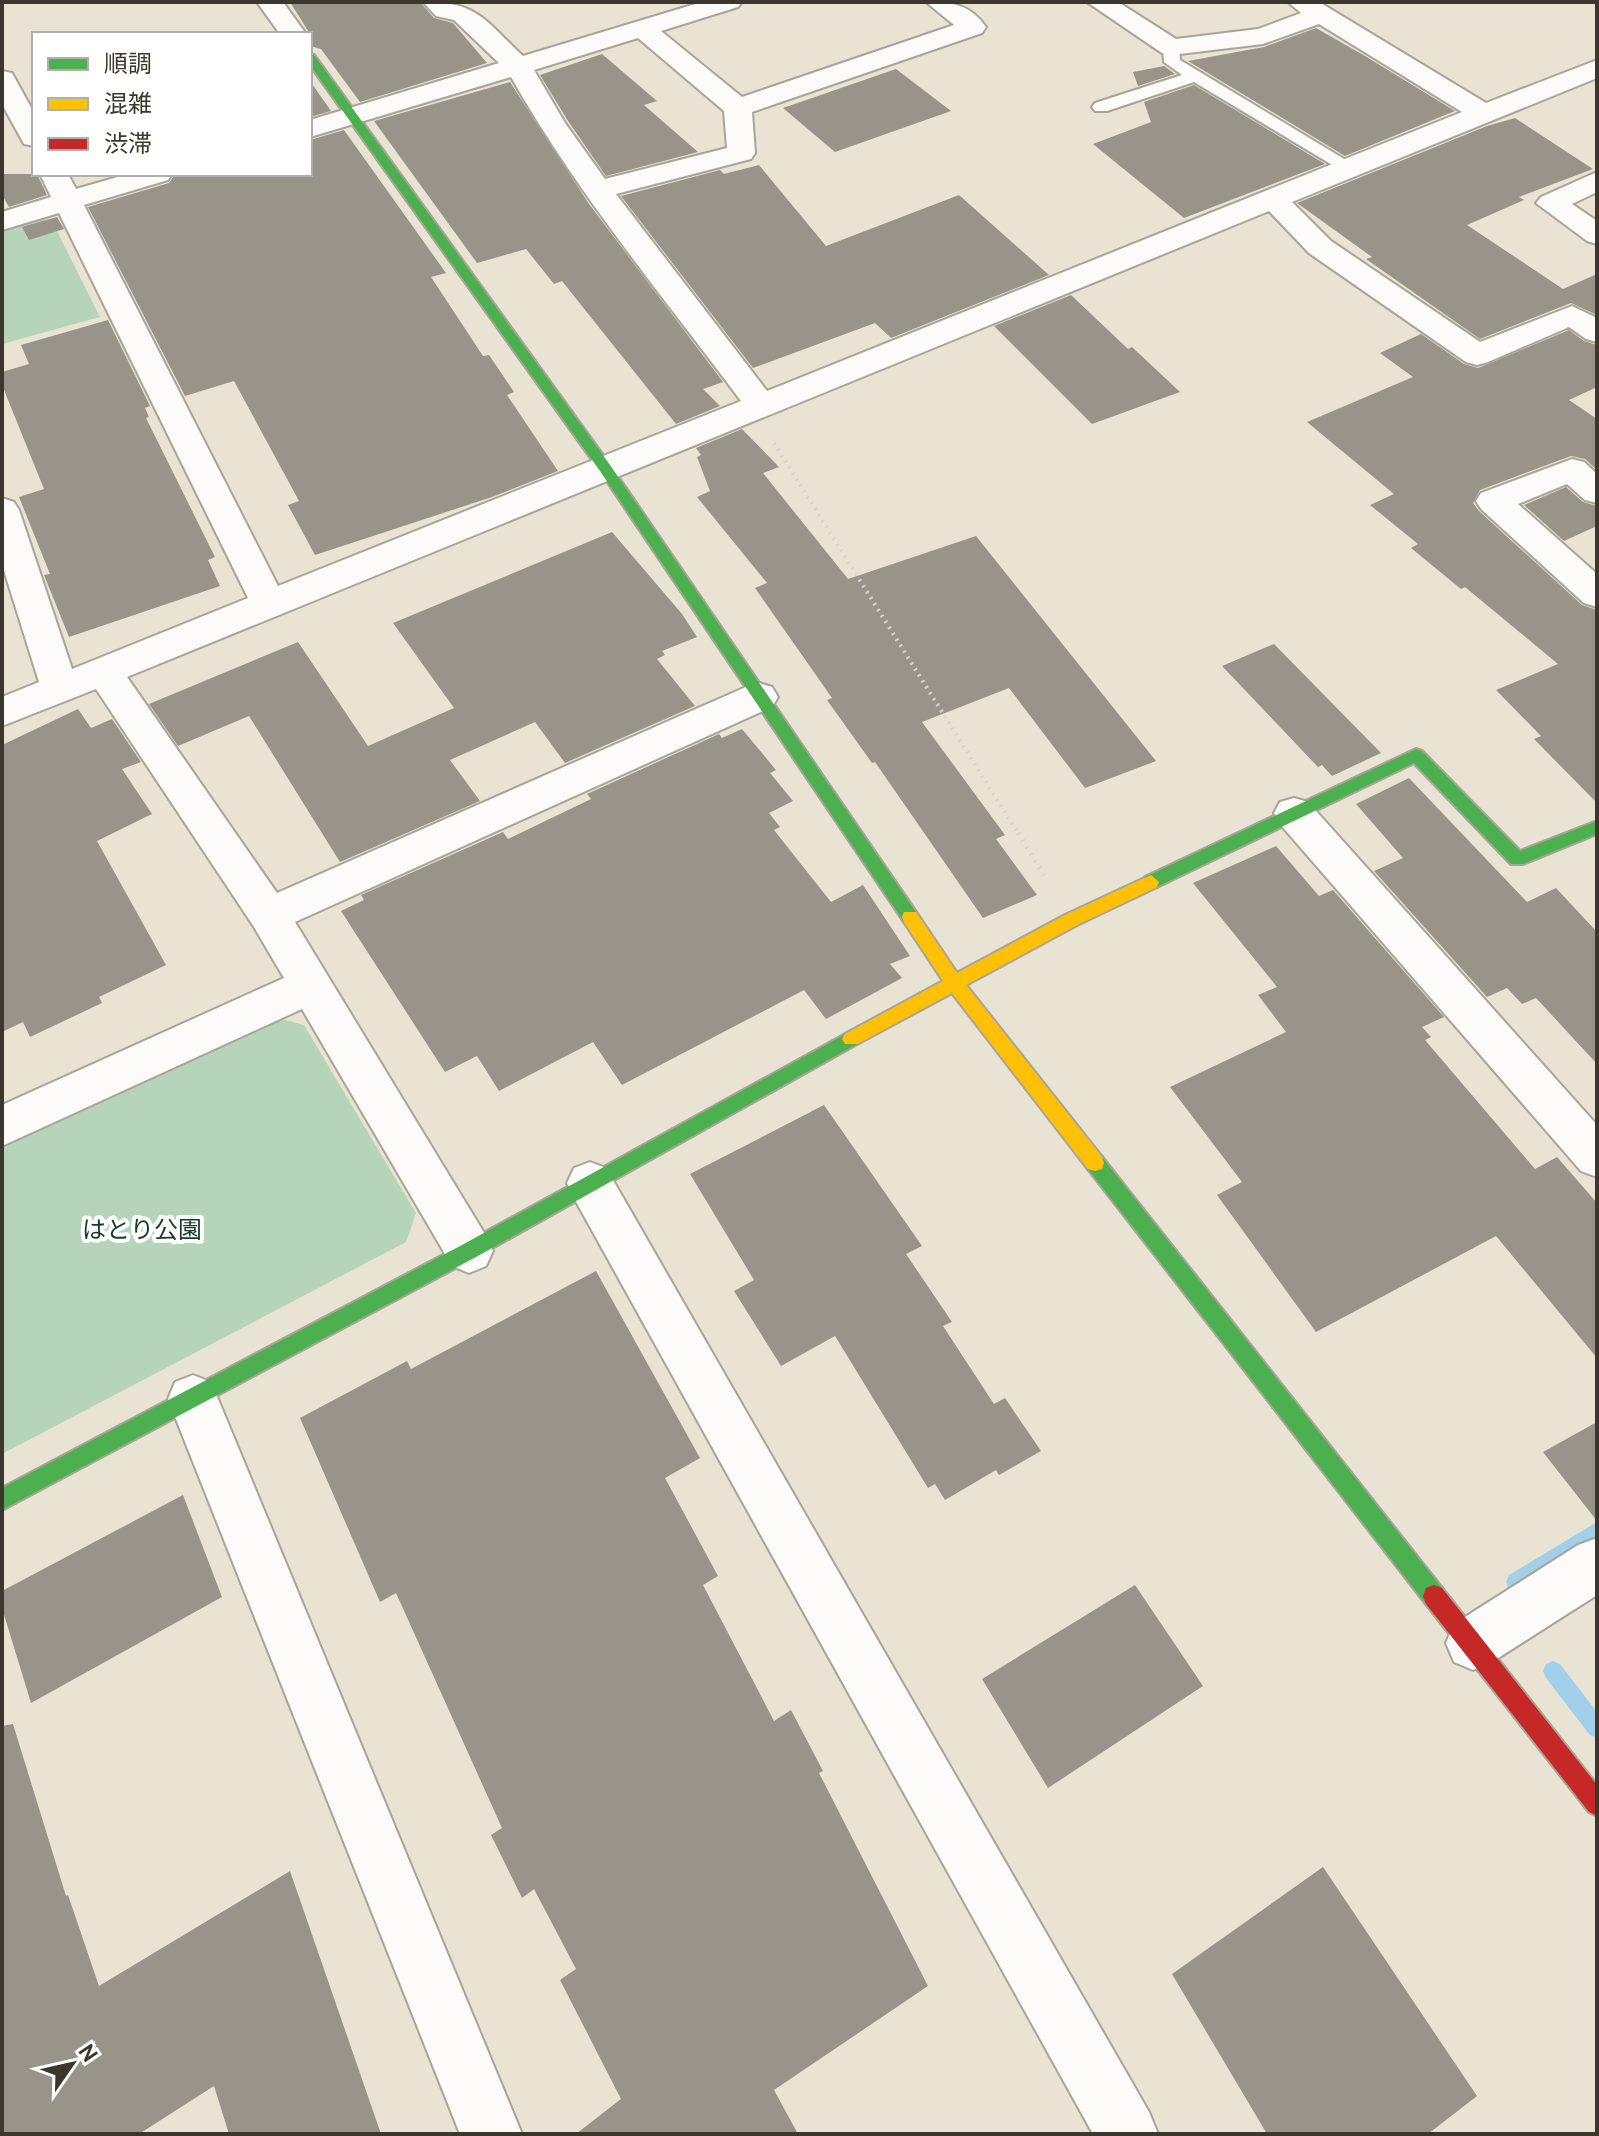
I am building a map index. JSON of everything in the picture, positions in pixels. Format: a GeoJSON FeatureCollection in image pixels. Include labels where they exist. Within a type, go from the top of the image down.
{"type":"FeatureCollection","features":[{"type":"Feature","properties":{"kind":"street"},"geometry":{"type":"LineString","coordinates":[[270,2],[292,32]]}},
{"type":"Feature","properties":{"kind":"street"},"geometry":{"type":"LineString","coordinates":[[312,128],[520,68],[729,2]]}},
{"type":"Feature","properties":{"kind":"street"},"geometry":{"type":"LineString","coordinates":[[738,108],[973,27],[939,2]]}},
{"type":"Feature","properties":{"kind":"street"},"geometry":{"type":"LineString","coordinates":[[1100,2],[1171,47],[1263,36],[1311,8],[1485,115]]}},
{"type":"Feature","properties":{"kind":"street"},"geometry":{"type":"LineString","coordinates":[[463,7],[520,68],[552,124],[598,190],[757,406]]}},
{"type":"Feature","properties":{"kind":"street"},"geometry":{"type":"LineString","coordinates":[[598,190],[741,153],[738,108],[643,29]]}},
{"type":"Feature","properties":{"kind":"street"},"geometry":{"type":"LineString","coordinates":[[312,60],[605,468],[954,982],[1597,1804]]}},
{"type":"Feature","properties":{"kind":"street"},"geometry":{"type":"LineString","coordinates":[[2,712],[1597,68]]}},
{"type":"Feature","properties":{"kind":"street"},"geometry":{"type":"LineString","coordinates":[[2,79],[32,134]]}},
{"type":"Feature","properties":{"kind":"street"},"geometry":{"type":"LineString","coordinates":[[2,221],[61,187],[143,176]]}},
{"type":"Feature","properties":{"kind":"street"},"geometry":{"type":"LineString","coordinates":[[1597,181],[1551,203],[1597,235]]}},
{"type":"Feature","properties":{"kind":"street"},"geometry":{"type":"LineString","coordinates":[[61,187],[269,604]]}},
{"type":"Feature","properties":{"kind":"street"},"geometry":{"type":"LineString","coordinates":[[1273,199],[1320,247],[1477,355],[1572,315],[1597,332]]}},
{"type":"Feature","properties":{"kind":"street"},"geometry":{"type":"LineString","coordinates":[[1597,492],[1572,470],[1493,501],[1597,594]]}},
{"type":"Feature","properties":{"kind":"street"},"geometry":{"type":"LineString","coordinates":[[2,510],[60,688]]}},
{"type":"Feature","properties":{"kind":"street"},"geometry":{"type":"LineString","coordinates":[[1561,562],[1597,546]]}},
{"type":"Feature","properties":{"kind":"street"},"geometry":{"type":"LineString","coordinates":[[103,671],[269,915],[469,1251]]}},
{"type":"Feature","properties":{"kind":"street"},"geometry":{"type":"LineString","coordinates":[[269,915],[759,697]]}},
{"type":"Feature","properties":{"kind":"street"},"geometry":{"type":"LineString","coordinates":[[2,1499],[469,1251],[1071,920],[1416,755],[1517,859],[1597,827]]}},
{"type":"Feature","properties":{"kind":"street"},"geometry":{"type":"LineString","coordinates":[[1294,813],[1597,1157]]}},
{"type":"Feature","properties":{"kind":"street"},"geometry":{"type":"LineString","coordinates":[[2,1126],[311,985]]}},
{"type":"Feature","properties":{"kind":"street"},"geometry":{"type":"LineString","coordinates":[[590,1183],[1127,2134]]}},
{"type":"Feature","properties":{"kind":"street"},"geometry":{"type":"LineString","coordinates":[[193,1399],[491,2134]]}},
{"type":"Feature","properties":{"kind":"street"},"geometry":{"type":"LineString","coordinates":[[1473,1643],[1597,1564]]}},
{"type":"Feature","properties":{"kind":"lane"},"geometry":{"type":"LineString","coordinates":[[1171,47],[1172,62],[1350,168]]}},
{"type":"Feature","properties":{"kind":"lane"},"geometry":{"type":"LineString","coordinates":[[1101,107],[1196,76]]}},
{"type":"Feature","properties":{"kind":"path"},"geometry":{"type":"LineString","coordinates":[[757,406],[1071,920]]}},
{"type":"Feature","properties":{"kind":"green space"},"geometry":{"type":"Polygon","coordinates":[[[43,219],[52,221],[100,317],[2,344],[2,231],[43,219]]]}},
{"type":"Feature","properties":{"kind":"green space","name":"はとり公園"},"geometry":{"type":"Polygon","coordinates":[[[281,1019],[304,1025],[416,1213],[406,1242],[2,1454],[2,1145],[281,1019]]]}},
{"type":"Feature","properties":{"kind":"building"},"geometry":{"type":"Polygon","coordinates":[[[290,2],[420,2],[434,18],[453,23],[487,63],[360,102],[321,49],[312,47],[312,32],[309,32],[290,2]]]}},
{"type":"Feature","properties":{"kind":"building"},"geometry":{"type":"Polygon","coordinates":[[[1316,28],[1455,111],[1345,156],[1188,61],[1264,47],[1316,28]]]}},
{"type":"Feature","properties":{"kind":"building"},"geometry":{"type":"Polygon","coordinates":[[[602,54],[657,101],[644,105],[698,152],[606,176],[540,75],[602,54]]]}},
{"type":"Feature","properties":{"kind":"building"},"geometry":{"type":"Polygon","coordinates":[[[1164,66],[1175,74],[1138,86],[1133,72],[1164,66]]]}},
{"type":"Feature","properties":{"kind":"building"},"geometry":{"type":"Polygon","coordinates":[[[896,69],[951,111],[835,152],[783,108],[896,69]]]}},
{"type":"Feature","properties":{"kind":"building"},"geometry":{"type":"Polygon","coordinates":[[[510,82],[589,204],[723,382],[703,389],[720,406],[676,424],[562,281],[554,284],[526,249],[477,263],[374,121],[510,82]]]}},
{"type":"Feature","properties":{"kind":"building"},"geometry":{"type":"Polygon","coordinates":[[[312,84],[331,111],[312,116],[312,84]]]}},
{"type":"Feature","properties":{"kind":"building"},"geometry":{"type":"Polygon","coordinates":[[[1194,85],[1325,164],[1184,218],[1093,144],[1151,122],[1144,102],[1194,85]]]}},
{"type":"Feature","properties":{"kind":"building"},"geometry":{"type":"Polygon","coordinates":[[[1515,118],[1593,169],[1519,197],[1524,200],[1467,225],[1563,289],[1597,274],[1597,315],[1571,303],[1480,339],[1366,259],[1372,257],[1297,203],[1487,126],[1515,118]]]}},
{"type":"Feature","properties":{"kind":"building"},"geometry":{"type":"Polygon","coordinates":[[[344,130],[446,273],[431,277],[483,356],[489,355],[514,392],[507,395],[558,471],[492,497],[315,555],[288,505],[299,501],[234,381],[185,396],[88,207],[169,183],[174,176],[312,176],[312,139],[344,130]]]}},
{"type":"Feature","properties":{"kind":"building"},"geometry":{"type":"Polygon","coordinates":[[[759,165],[826,246],[959,195],[1049,275],[891,338],[875,323],[753,368],[621,196],[720,170],[724,174],[759,165]]]}},
{"type":"Feature","properties":{"kind":"building"},"geometry":{"type":"Polygon","coordinates":[[[2,174],[32,174],[38,176],[47,195],[9,207],[2,195],[2,174]]]}},
{"type":"Feature","properties":{"kind":"building"},"geometry":{"type":"Polygon","coordinates":[[[57,217],[64,229],[29,240],[22,227],[57,217]]]}},
{"type":"Feature","properties":{"kind":"building"},"geometry":{"type":"Polygon","coordinates":[[[1071,295],[1128,349],[1132,347],[1180,392],[1092,424],[994,326],[1071,295]]]}},
{"type":"Feature","properties":{"kind":"building"},"geometry":{"type":"Polygon","coordinates":[[[108,320],[150,406],[145,408],[149,417],[146,418],[215,557],[208,560],[220,586],[69,637],[44,575],[50,574],[19,497],[44,489],[2,385],[2,372],[29,364],[21,345],[108,320]]]}},
{"type":"Feature","properties":{"kind":"building"},"geometry":{"type":"Polygon","coordinates":[[[1569,330],[1584,341],[1597,345],[1597,387],[1569,400],[1597,419],[1597,470],[1585,459],[1571,456],[1480,490],[1473,503],[1582,605],[1597,610],[1597,803],[1534,739],[1541,736],[1496,690],[1558,664],[1465,587],[1461,589],[1411,548],[1418,544],[1370,505],[1394,494],[1307,422],[1413,377],[1380,353],[1421,334],[1464,364],[1478,368],[1569,330]]]}},
{"type":"Feature","properties":{"kind":"building"},"geometry":{"type":"Polygon","coordinates":[[[742,429],[779,467],[763,473],[848,579],[976,536],[1156,761],[1085,788],[1009,688],[922,722],[1005,835],[996,839],[1037,895],[983,918],[875,762],[872,763],[827,700],[832,698],[755,588],[767,583],[697,497],[710,491],[697,457],[701,455],[696,448],[742,429]]]}},
{"type":"Feature","properties":{"kind":"building"},"geometry":{"type":"Polygon","coordinates":[[[1566,487],[1583,502],[1597,506],[1597,526],[1564,541],[1524,505],[1566,487]]]}},
{"type":"Feature","properties":{"kind":"building"},"geometry":{"type":"Polygon","coordinates":[[[612,532],[682,614],[697,637],[662,651],[665,655],[657,659],[695,706],[565,763],[535,722],[450,760],[480,801],[340,862],[249,716],[178,746],[149,704],[298,642],[368,746],[454,708],[393,623],[612,532]]]}},
{"type":"Feature","properties":{"kind":"building"},"geometry":{"type":"Polygon","coordinates":[[[1274,644],[1381,753],[1332,776],[1322,765],[1318,767],[1222,666],[1274,644]]]}},
{"type":"Feature","properties":{"kind":"building"},"geometry":{"type":"Polygon","coordinates":[[[78,709],[91,728],[112,719],[141,762],[122,769],[152,814],[97,841],[166,965],[99,997],[102,1003],[30,1037],[23,1022],[2,1032],[2,745],[78,709]]]}},
{"type":"Feature","properties":{"kind":"building"},"geometry":{"type":"Polygon","coordinates":[[[742,729],[776,770],[770,773],[793,801],[769,813],[780,827],[774,830],[831,902],[863,885],[910,956],[890,964],[902,978],[826,1019],[804,990],[622,1085],[593,1042],[499,1091],[477,1056],[445,1072],[341,911],[364,900],[361,895],[503,832],[508,839],[591,799],[587,794],[719,734],[722,738],[742,729]]]}},
{"type":"Feature","properties":{"kind":"building"},"geometry":{"type":"Polygon","coordinates":[[[1409,778],[1527,902],[1556,888],[1597,932],[1597,1064],[1536,998],[1522,1004],[1507,988],[1487,997],[1374,871],[1403,858],[1356,804],[1409,778]]]}},
{"type":"Feature","properties":{"kind":"building"},"geometry":{"type":"Polygon","coordinates":[[[1276,846],[1319,896],[1333,890],[1444,1017],[1422,1027],[1431,1037],[1425,1040],[1535,1169],[1557,1157],[1597,1203],[1597,1358],[1496,1236],[1316,1332],[1217,1195],[1242,1182],[1170,1087],[1286,1032],[1258,995],[1277,987],[1193,883],[1276,846]]]}},
{"type":"Feature","properties":{"kind":"building"},"geometry":{"type":"Polygon","coordinates":[[[824,1105],[922,1246],[906,1254],[952,1322],[943,1326],[994,1404],[1005,1398],[1041,1451],[999,1475],[996,1470],[945,1500],[935,1484],[928,1488],[835,1336],[781,1366],[734,1291],[754,1280],[690,1174],[824,1105]]]}},
{"type":"Feature","properties":{"kind":"building"},"geometry":{"type":"Polygon","coordinates":[[[596,1271],[700,1458],[665,1478],[718,1576],[703,1585],[774,1721],[791,1710],[823,1771],[819,1773],[928,1986],[774,2090],[798,2134],[576,2134],[621,2099],[560,1980],[576,1969],[534,1889],[522,1898],[491,1835],[502,1828],[396,1593],[380,1602],[300,1418],[407,1361],[411,1369],[596,1271]]]}},
{"type":"Feature","properties":{"kind":"building"},"geometry":{"type":"Polygon","coordinates":[[[1597,1422],[1597,1521],[1543,1452],[1597,1422]]]}},
{"type":"Feature","properties":{"kind":"building"},"geometry":{"type":"Polygon","coordinates":[[[183,1495],[222,1597],[31,1703],[2,1608],[2,1591],[183,1495]]]}},
{"type":"Feature","properties":{"kind":"building"},"geometry":{"type":"Polygon","coordinates":[[[1135,1585],[1203,1686],[1048,1788],[982,1679],[1135,1585]]]}},
{"type":"Feature","properties":{"kind":"building"},"geometry":{"type":"Polygon","coordinates":[[[13,1724],[66,1896],[99,1986],[290,1871],[381,2134],[229,2134],[214,2086],[139,2134],[2,2134],[2,1726],[13,1724]]]}},
{"type":"Feature","properties":{"kind":"building"},"geometry":{"type":"Polygon","coordinates":[[[1323,1867],[1477,2096],[1428,2134],[1267,2134],[1172,1974],[1323,1867]]]}},
{"type":"Feature","properties":{"kind":"waterway"},"geometry":{"type":"LineString","coordinates":[[1516,1582],[1597,1531]]}},
{"type":"Feature","properties":{"kind":"waterway"},"geometry":{"type":"LineString","coordinates":[[1553,1671],[1597,1728]]}},
{"type":"Feature","properties":{"kind":"traffic: fast"},"geometry":{"type":"LineString","coordinates":[[312,60],[605,468],[910,917]]}},
{"type":"Feature","properties":{"kind":"traffic: fast"},"geometry":{"type":"LineString","coordinates":[[1151,882],[1416,755],[1517,859],[1597,827]]}},
{"type":"Feature","properties":{"kind":"traffic: fast"},"geometry":{"type":"LineString","coordinates":[[2,1499],[469,1251],[851,1039]]}},
{"type":"Feature","properties":{"kind":"traffic: fast"},"geometry":{"type":"LineString","coordinates":[[1095,1163],[1434,1596]]}},
{"type":"Feature","properties":{"kind":"traffic: slow"},"geometry":{"type":"LineString","coordinates":[[851,1039],[1071,920],[1151,882]]}},
{"type":"Feature","properties":{"kind":"traffic: slow"},"geometry":{"type":"LineString","coordinates":[[910,917],[954,982],[1095,1163]]}},
{"type":"Feature","properties":{"kind":"traffic: jam"},"geometry":{"type":"LineString","coordinates":[[1434,1596],[1597,1804]]}}]}
